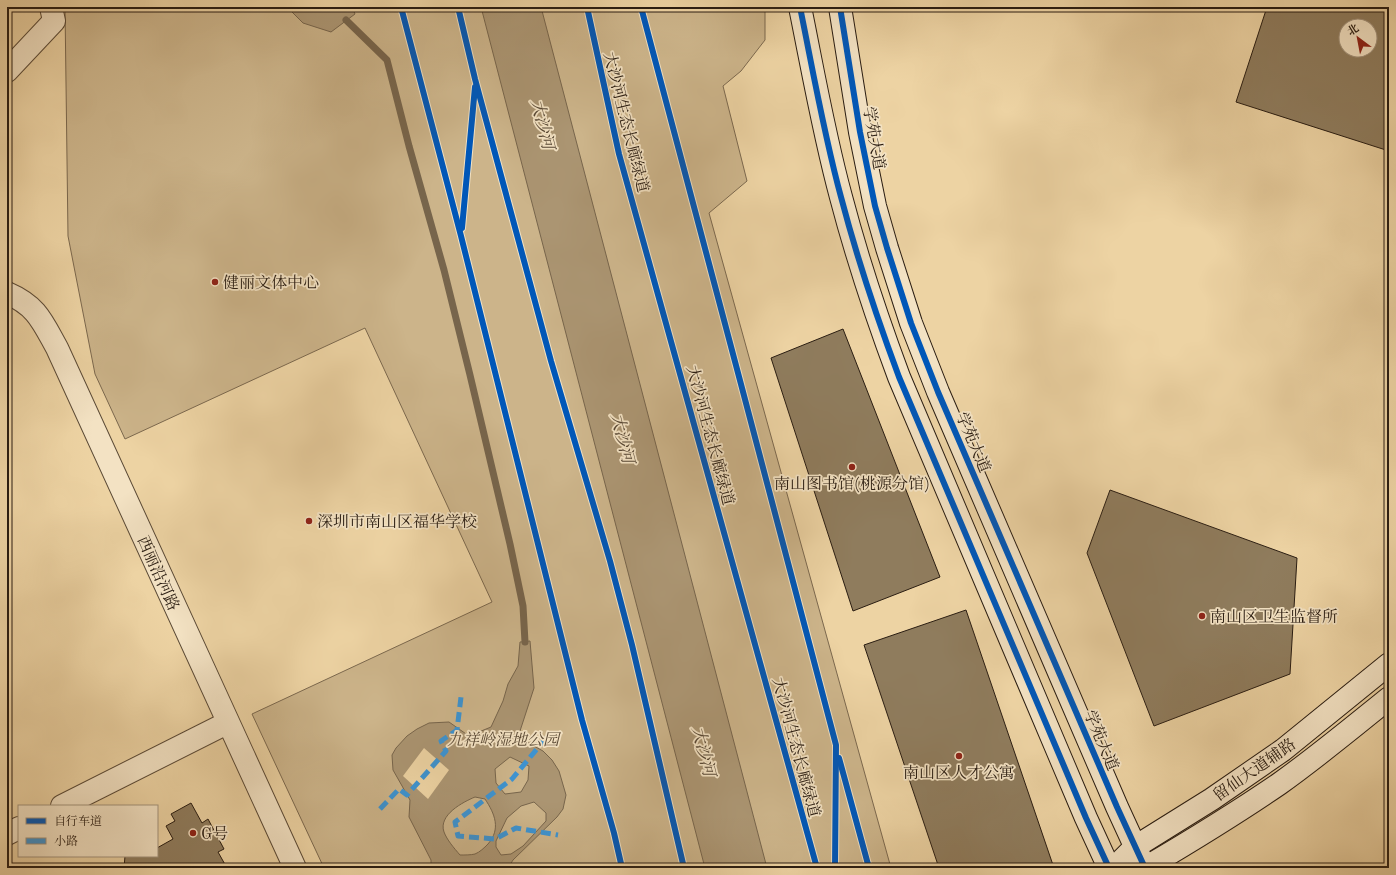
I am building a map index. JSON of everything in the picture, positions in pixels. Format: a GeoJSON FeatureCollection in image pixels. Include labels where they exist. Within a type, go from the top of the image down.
{"type":"FeatureCollection","features":[{"type":"Feature","properties":{"kind":"street"},"geometry":{"type":"LineString","coordinates":[[7,71],[54,21],[51,7]]}},
{"type":"Feature","properties":{"kind":"street"},"geometry":{"type":"LineString","coordinates":[[800,7],[829,148],[841,198],[860,266],[887,345],[902,384],[1079,803],[1109,868]]}},
{"type":"Feature","properties":{"kind":"street","name":"学苑大道"},"geometry":{"type":"LineString","coordinates":[[840,7],[866,168],[887,248],[911,323],[938,392],[1145,868]]}},
{"type":"Feature","properties":{"kind":"street","name":"西丽沿河路"},"geometry":{"type":"LineString","coordinates":[[7,293],[21,299],[36,311],[48,331],[295,868]]}},
{"type":"Feature","properties":{"kind":"street","name":"留仙大道辅路"},"geometry":{"type":"LineString","coordinates":[[1116,868],[1135,847],[1212,799],[1283,750],[1389,664]]}},
{"type":"Feature","properties":{"kind":"street","name":"留仙大道辅路"},"geometry":{"type":"LineString","coordinates":[[1145,868],[1222,822],[1280,783],[1389,698]]}},
{"type":"Feature","properties":{"kind":"street"},"geometry":{"type":"LineString","coordinates":[[64,805],[227,723]]}},
{"type":"Feature","properties":{"kind":"street"},"geometry":{"type":"LineString","coordinates":[[7,834],[18,828]]}},
{"type":"Feature","properties":{"kind":"green space","name":"九祥岭湿地公园"},"geometry":{"type":"Polygon","coordinates":[[[65,7],[765,7],[765,40],[741,71],[723,86],[747,181],[709,213],[891,868],[324,868],[252,714],[492,602],[365,328],[125,439],[95,374],[68,236],[65,7]]]}},
{"type":"Feature","properties":{"kind":"water"},"geometry":{"type":"Polygon","coordinates":[[[287,7],[352,7],[355,14],[331,32],[303,23],[287,7]]]}},
{"type":"Feature","properties":{"kind":"water","name":"大沙河"},"geometry":{"type":"Polygon","coordinates":[[[481,7],[541,7],[767,868],[705,868],[481,7]]]}},
{"type":"Feature","properties":{"kind":"water"},"geometry":{"type":"Polygon","coordinates":[[[530,641],[534,688],[520,731],[524,739],[543,751],[552,760],[559,771],[566,795],[563,809],[557,817],[513,860],[508,868],[431,868],[431,860],[409,817],[410,800],[393,770],[392,755],[407,736],[429,723],[449,722],[469,736],[491,727],[503,701],[508,684],[518,666],[520,642],[530,641]],[[510,757],[495,769],[496,783],[505,794],[521,792],[528,780],[529,766],[510,757]],[[475,797],[458,806],[448,815],[443,826],[447,838],[460,855],[475,854],[479,852],[488,844],[494,833],[494,816],[485,799],[475,797]],[[534,802],[521,806],[507,818],[496,841],[496,847],[501,855],[511,854],[523,846],[546,821],[546,813],[534,802]]]}},
{"type":"Feature","properties":{"kind":"pier"},"geometry":{"type":"Polygon","coordinates":[[[424,748],[449,770],[428,799],[403,776],[424,748]]]}},
{"type":"Feature","properties":{"kind":"building"},"geometry":{"type":"Polygon","coordinates":[[[1267,7],[1389,7],[1389,151],[1236,102],[1267,7]]]}},
{"type":"Feature","properties":{"kind":"building","name":"南山图书馆(桃源分馆)"},"geometry":{"type":"Polygon","coordinates":[[[843,329],[940,577],[853,611],[771,358],[843,329]]]}},
{"type":"Feature","properties":{"kind":"building","name":"南山区卫生监督所"},"geometry":{"type":"Polygon","coordinates":[[[1110,490],[1297,558],[1290,674],[1154,726],[1087,553],[1110,490]]]}},
{"type":"Feature","properties":{"kind":"building","name":"南山区人才公寓"},"geometry":{"type":"Polygon","coordinates":[[[966,610],[1054,868],[939,868],[864,645],[966,610]]]}},
{"type":"Feature","properties":{"kind":"building","name":"G号"},"geometry":{"type":"Polygon","coordinates":[[[191,803],[202,823],[208,819],[224,849],[218,852],[227,868],[124,868],[125,857],[158,857],[158,847],[173,839],[166,826],[175,821],[171,814],[191,803]]]}},
{"type":"Feature","properties":{"kind":"waterway"},"geometry":{"type":"LineString","coordinates":[[346,20],[387,60],[409,146],[444,270],[470,375],[523,606],[525,642]]}},
{"type":"Feature","properties":{"kind":"marked path"},"geometry":{"type":"LineString","coordinates":[[380,809],[399,789],[407,795],[446,751],[441,741],[457,730],[461,697]]}},
{"type":"Feature","properties":{"kind":"marked path"},"geometry":{"type":"LineString","coordinates":[[546,738],[512,779],[455,822],[458,836],[495,839],[516,828],[558,835]]}},
{"type":"Feature","properties":{"kind":"cycle path"},"geometry":{"type":"LineString","coordinates":[[401,7],[461,236],[582,720],[614,833],[622,868]]}},
{"type":"Feature","properties":{"kind":"cycle path"},"geometry":{"type":"LineString","coordinates":[[458,7],[475,79],[551,361],[610,561],[632,645],[684,868]]}},
{"type":"Feature","properties":{"kind":"cycle path","name":"大沙河生态长廊绿道"},"geometry":{"type":"LineString","coordinates":[[587,7],[619,154],[817,868]]}},
{"type":"Feature","properties":{"kind":"cycle path"},"geometry":{"type":"LineString","coordinates":[[641,7],[836,745],[835,868]]}},
{"type":"Feature","properties":{"kind":"cycle path"},"geometry":{"type":"LineString","coordinates":[[800,7],[829,150],[847,220],[875,310],[891,355],[1086,818],[1109,868]]}},
{"type":"Feature","properties":{"kind":"cycle path"},"geometry":{"type":"LineString","coordinates":[[840,7],[860,132],[875,206],[911,323],[938,392],[1117,807],[1145,868]]}},
{"type":"Feature","properties":{"kind":"cycle path"},"geometry":{"type":"LineString","coordinates":[[462,228],[475,87]]}},
{"type":"Feature","properties":{"kind":"cycle path"},"geometry":{"type":"LineString","coordinates":[[839,758],[869,868]]}},
{"type":"Feature","properties":{"kind":"place","name":"健丽文体中心"},"geometry":{"type":"Point","coordinates":[215,282]}},
{"type":"Feature","properties":{"kind":"place","name":"南山图书馆(桃源分馆)"},"geometry":{"type":"Point","coordinates":[852,467]}},
{"type":"Feature","properties":{"kind":"place","name":"深圳市南山区福华学校"},"geometry":{"type":"Point","coordinates":[309,521]}},
{"type":"Feature","properties":{"kind":"place","name":"南山区卫生监督所"},"geometry":{"type":"Point","coordinates":[1202,616]}},
{"type":"Feature","properties":{"kind":"place","name":"南山区人才公寓"},"geometry":{"type":"Point","coordinates":[959,756]}},
{"type":"Feature","properties":{"kind":"place","name":"G号"},"geometry":{"type":"Point","coordinates":[193,833]}}]}
